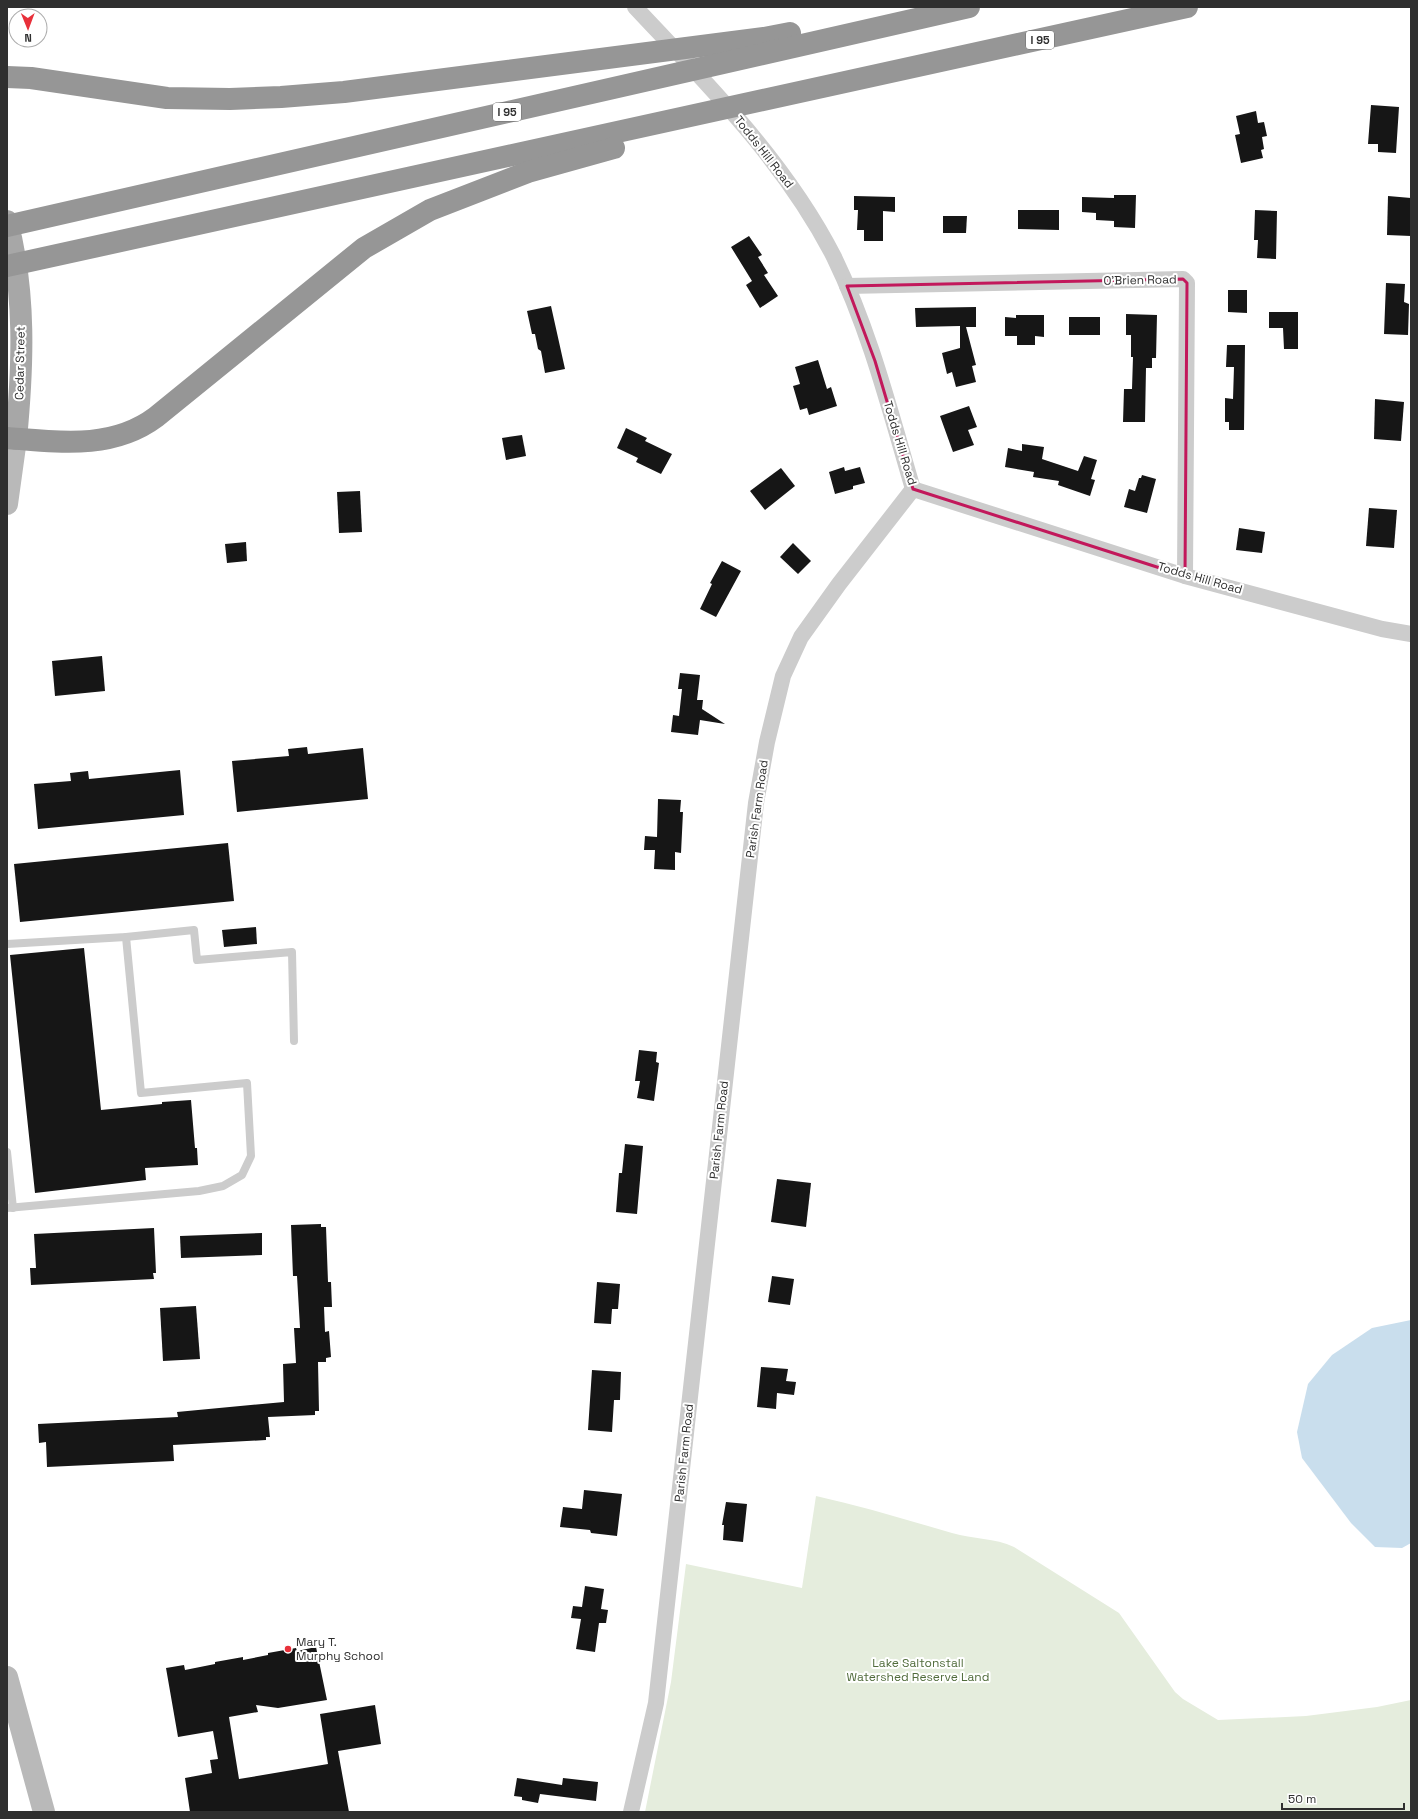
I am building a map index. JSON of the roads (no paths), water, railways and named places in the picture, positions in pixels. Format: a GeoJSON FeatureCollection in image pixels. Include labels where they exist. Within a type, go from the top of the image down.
{"type":"FeatureCollection","features":[{"type":"Feature","properties":{"kind":"highway"},"geometry":{"type":"LineString","coordinates":[[7,77],[30,78],[167,98],[230,99],[281,97],[344,92],[764,38],[937,7]]}},
{"type":"Feature","properties":{"kind":"highway","name":"I 95"},"geometry":{"type":"LineString","coordinates":[[7,226],[969,7]]}},
{"type":"Feature","properties":{"kind":"highway","name":"I 95"},"geometry":{"type":"LineString","coordinates":[[7,266],[892,73],[1187,7]]}},
{"type":"Feature","properties":{"kind":"highway"},"geometry":{"type":"LineString","coordinates":[[12,438],[52,442],[90,441],[111,438],[145,426],[364,248],[430,210],[528,172],[892,73]]}},
{"type":"Feature","properties":{"kind":"main road","name":"Cedar Street"},"geometry":{"type":"LineString","coordinates":[[7,221],[20,300],[22,380],[12,438],[7,504]]}},
{"type":"Feature","properties":{"kind":"main road"},"geometry":{"type":"LineString","coordinates":[[7,1677],[44,1812]]}},
{"type":"Feature","properties":{"kind":"street","name":"Todds Hill Road"},"geometry":{"type":"LineString","coordinates":[[635,7],[728,108],[772,160],[794,190],[817,228],[847,286],[875,361],[913,489],[1185,576],[1382,629],[1411,634]]}},
{"type":"Feature","properties":{"kind":"street","name":"O'Brien Road"},"geometry":{"type":"LineString","coordinates":[[847,286],[1183,279],[1187,283],[1185,576]]}},
{"type":"Feature","properties":{"kind":"street","name":"Parish Farm Road"},"geometry":{"type":"LineString","coordinates":[[631,1812],[656,1703],[686,1444],[699,1311],[756,803],[767,742],[783,676],[801,637],[839,584],[913,489]]}},
{"type":"Feature","properties":{"kind":"lane"},"geometry":{"type":"LineString","coordinates":[[7,944],[126,937],[194,930],[198,960],[292,952],[294,1041]]}},
{"type":"Feature","properties":{"kind":"lane"},"geometry":{"type":"LineString","coordinates":[[7,1152],[10,1208],[199,1191],[223,1186],[242,1175],[251,1156],[247,1083],[141,1093],[126,937]]}},
{"type":"Feature","properties":{"kind":"water"},"geometry":{"type":"Polygon","coordinates":[[[1411,1320],[1411,1543],[1402,1548],[1375,1547],[1351,1523],[1302,1458],[1297,1432],[1308,1384],[1332,1355],[1372,1328],[1411,1320]]]}},
{"type":"Feature","properties":{"kind":"place","name":"Mary T. Murphy School"},"geometry":{"type":"Point","coordinates":[288,1649]}},
{"type":"Feature","properties":{"kind":"park label","name":"Lake Saltonstall Watershed Reserve Land"},"geometry":{"type":"Point","coordinates":[918,1670]}}]}
